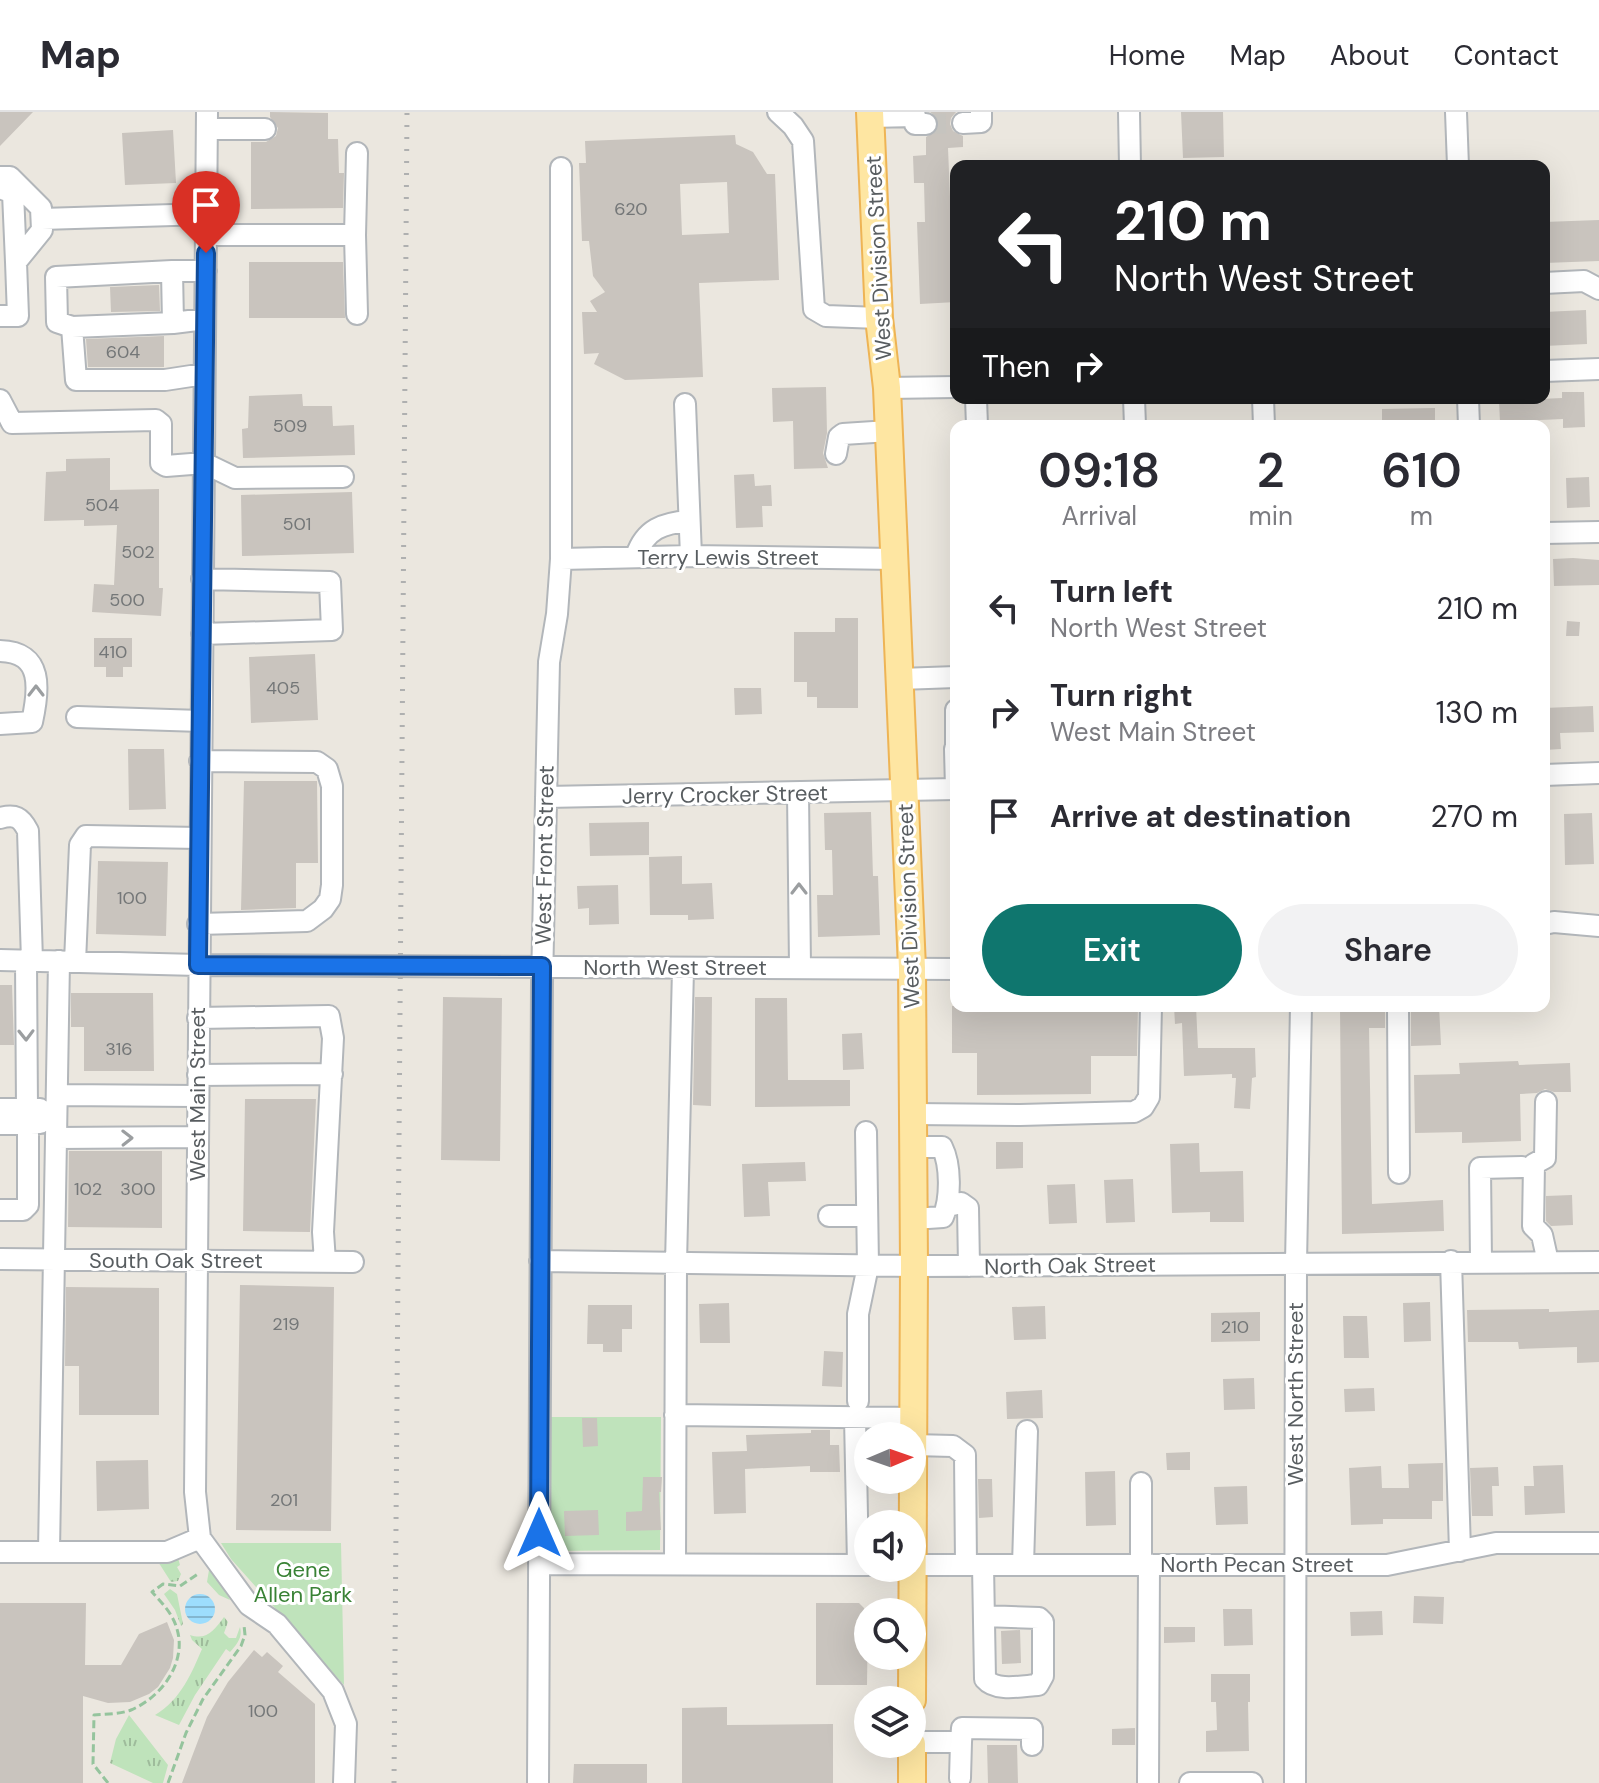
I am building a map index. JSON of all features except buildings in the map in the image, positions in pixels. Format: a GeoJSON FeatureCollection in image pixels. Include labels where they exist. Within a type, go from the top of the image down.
{"type":"FeatureCollection","features":[{"type":"Feature","properties":{"kind":"main road","name":"West Division Street"},"geometry":{"type":"LineString","coordinates":[[868,120],[879,318],[887,388],[912,968],[913,1422]]}},
{"type":"Feature","properties":{"kind":"main road","name":"West Division Street"},"geometry":{"type":"LineString","coordinates":[[912,1582],[912,1686]]}},
{"type":"Feature","properties":{"kind":"main road"},"geometry":{"type":"LineString","coordinates":[[912,1758],[912,1783]]}},
{"type":"Feature","properties":{"kind":"street"},"geometry":{"type":"LineString","coordinates":[[778,112],[803,141],[814,309],[826,316],[879,318]]}},
{"type":"Feature","properties":{"kind":"street"},"geometry":{"type":"LineString","coordinates":[[963,123],[981,122],[981,112]]}},
{"type":"Feature","properties":{"kind":"street"},"geometry":{"type":"LineString","coordinates":[[1129,112],[1130,160]]}},
{"type":"Feature","properties":{"kind":"street"},"geometry":{"type":"LineString","coordinates":[[1456,112],[1458,160]]}},
{"type":"Feature","properties":{"kind":"street"},"geometry":{"type":"LineString","coordinates":[[868,120],[919,117]]}},
{"type":"Feature","properties":{"kind":"street"},"geometry":{"type":"LineString","coordinates":[[207,121],[265,129]]}},
{"type":"Feature","properties":{"kind":"street","name":"West Main Street"},"geometry":{"type":"LineString","coordinates":[[207,121],[195,1492],[200,1538],[249,1605],[277,1624],[333,1691],[346,1724],[344,1783]]}},
{"type":"Feature","properties":{"kind":"street"},"geometry":{"type":"LineString","coordinates":[[357,153],[357,314]]}},
{"type":"Feature","properties":{"kind":"street","name":"West Front Street"},"geometry":{"type":"LineString","coordinates":[[538,1783],[542,966],[549,662],[561,559],[561,168]]}},
{"type":"Feature","properties":{"kind":"street"},"geometry":{"type":"LineString","coordinates":[[0,316],[18,316],[16,254],[4,186],[10,177],[41,208],[42,219],[42,230],[16,254]]}},
{"type":"Feature","properties":{"kind":"street"},"geometry":{"type":"LineString","coordinates":[[42,219],[206,214]]}},
{"type":"Feature","properties":{"kind":"street"},"geometry":{"type":"LineString","coordinates":[[206,235],[355,235]]}},
{"type":"Feature","properties":{"kind":"street"},"geometry":{"type":"LineString","coordinates":[[172,271],[173,323]]}},
{"type":"Feature","properties":{"kind":"street"},"geometry":{"type":"LineString","coordinates":[[205,319],[72,327],[57,322],[56,277],[206,271]]}},
{"type":"Feature","properties":{"kind":"street"},"geometry":{"type":"LineString","coordinates":[[1550,283],[1584,281],[1599,289]]}},
{"type":"Feature","properties":{"kind":"street"},"geometry":{"type":"LineString","coordinates":[[72,327],[76,380],[165,380],[204,374]]}},
{"type":"Feature","properties":{"kind":"street"},"geometry":{"type":"LineString","coordinates":[[1550,371],[1599,369]]}},
{"type":"Feature","properties":{"kind":"street"},"geometry":{"type":"LineString","coordinates":[[887,388],[950,387]]}},
{"type":"Feature","properties":{"kind":"street"},"geometry":{"type":"LineString","coordinates":[[0,400],[12,423],[156,420],[161,424],[161,463],[166,466],[204,463],[235,478],[343,477]]}},
{"type":"Feature","properties":{"kind":"street"},"geometry":{"type":"LineString","coordinates":[[685,404],[691,556]]}},
{"type":"Feature","properties":{"kind":"street"},"geometry":{"type":"LineString","coordinates":[[836,454],[839,437],[843,434],[889,431]]}},
{"type":"Feature","properties":{"kind":"street"},"geometry":{"type":"LineString","coordinates":[[636,556],[643,538],[660,525],[689,521]]}},
{"type":"Feature","properties":{"kind":"street"},"geometry":{"type":"LineString","coordinates":[[1550,533],[1599,532]]}},
{"type":"Feature","properties":{"kind":"street","name":"Terry Lewis Street"},"geometry":{"type":"LineString","coordinates":[[561,559],[636,556],[895,559]]}},
{"type":"Feature","properties":{"kind":"street"},"geometry":{"type":"LineString","coordinates":[[202,579],[330,582],[332,630],[202,634]]}},
{"type":"Feature","properties":{"kind":"street"},"geometry":{"type":"LineString","coordinates":[[0,651],[14,651],[28,659],[36,674],[38,696],[32,722],[0,724]]}},
{"type":"Feature","properties":{"kind":"street"},"geometry":{"type":"LineString","coordinates":[[900,679],[950,677]]}},
{"type":"Feature","properties":{"kind":"street"},"geometry":{"type":"LineString","coordinates":[[77,717],[201,721]]}},
{"type":"Feature","properties":{"kind":"street"},"geometry":{"type":"LineString","coordinates":[[198,924],[307,921],[330,899],[333,869],[332,786],[327,769],[317,762],[200,761]]}},
{"type":"Feature","properties":{"kind":"street"},"geometry":{"type":"LineString","coordinates":[[1550,775],[1599,773]]}},
{"type":"Feature","properties":{"kind":"street","name":"Jerry Crocker Street"},"geometry":{"type":"LineString","coordinates":[[546,797],[950,789]]}},
{"type":"Feature","properties":{"kind":"street"},"geometry":{"type":"LineString","coordinates":[[798,793],[800,967]]}},
{"type":"Feature","properties":{"kind":"street"},"geometry":{"type":"LineString","coordinates":[[0,818],[16,816],[22,819],[28,831],[29,961],[28,1205],[23,1210],[0,1210]]}},
{"type":"Feature","properties":{"kind":"street"},"geometry":{"type":"LineString","coordinates":[[49,1551],[56,1116],[67,962],[80,845],[86,836],[199,838]]}},
{"type":"Feature","properties":{"kind":"street"},"geometry":{"type":"LineString","coordinates":[[1550,923],[1599,926]]}},
{"type":"Feature","properties":{"kind":"street","name":"North West Street"},"geometry":{"type":"LineString","coordinates":[[0,960],[198,965],[950,969]]}},
{"type":"Feature","properties":{"kind":"street"},"geometry":{"type":"LineString","coordinates":[[675,1564],[676,1263],[683,969]]}},
{"type":"Feature","properties":{"kind":"street"},"geometry":{"type":"LineString","coordinates":[[913,1114],[1134,1112],[1143,1107],[1149,1097],[1151,1012]]}},
{"type":"Feature","properties":{"kind":"street","name":"West North Street"},"geometry":{"type":"LineString","coordinates":[[1295,1783],[1296,1263],[1301,1012]]}},
{"type":"Feature","properties":{"kind":"street"},"geometry":{"type":"LineString","coordinates":[[1398,1012],[1399,1173]]}},
{"type":"Feature","properties":{"kind":"street"},"geometry":{"type":"LineString","coordinates":[[198,1018],[329,1016],[333,1038],[323,1232],[325,1262]]}},
{"type":"Feature","properties":{"kind":"street"},"geometry":{"type":"LineString","coordinates":[[198,1075],[332,1074]]}},
{"type":"Feature","properties":{"kind":"street"},"geometry":{"type":"LineString","coordinates":[[0,1109],[28,1116],[56,1116],[197,1096]]}},
{"type":"Feature","properties":{"kind":"street"},"geometry":{"type":"LineString","coordinates":[[1546,1102],[1545,1158],[1534,1164],[1533,1226],[1542,1235],[1548,1262]]}},
{"type":"Feature","properties":{"kind":"street"},"geometry":{"type":"LineString","coordinates":[[0,1124],[28,1116]]}},
{"type":"Feature","properties":{"kind":"street"},"geometry":{"type":"LineString","coordinates":[[56,1116],[197,1137]]}},
{"type":"Feature","properties":{"kind":"street"},"geometry":{"type":"LineString","coordinates":[[861,1510],[856,1409],[858,1314],[868,1266],[866,1132]]}},
{"type":"Feature","properties":{"kind":"street"},"geometry":{"type":"LineString","coordinates":[[913,1147],[942,1147],[947,1156],[948,1206],[943,1217],[913,1219]]}},
{"type":"Feature","properties":{"kind":"street"},"geometry":{"type":"LineString","coordinates":[[1481,1262],[1480,1168],[1522,1167]]}},
{"type":"Feature","properties":{"kind":"street"},"geometry":{"type":"LineString","coordinates":[[948,1206],[961,1203],[968,1208],[969,1266]]}},
{"type":"Feature","properties":{"kind":"street"},"geometry":{"type":"LineString","coordinates":[[829,1216],[867,1216]]}},
{"type":"Feature","properties":{"kind":"street","name":"South Oak Street"},"geometry":{"type":"LineString","coordinates":[[0,1259],[353,1262]]}},
{"type":"Feature","properties":{"kind":"street","name":"North Oak Street"},"geometry":{"type":"LineString","coordinates":[[540,1261],[868,1266],[1599,1262]]}},
{"type":"Feature","properties":{"kind":"street"},"geometry":{"type":"LineString","coordinates":[[1451,1261],[1460,1551]]}},
{"type":"Feature","properties":{"kind":"street"},"geometry":{"type":"LineString","coordinates":[[675,1415],[856,1409],[913,1418]]}},
{"type":"Feature","properties":{"kind":"street"},"geometry":{"type":"LineString","coordinates":[[1023,1565],[1027,1431]]}},
{"type":"Feature","properties":{"kind":"street"},"geometry":{"type":"LineString","coordinates":[[926,1445],[953,1446],[965,1455],[974,1565],[984,1616]]}},
{"type":"Feature","properties":{"kind":"street"},"geometry":{"type":"LineString","coordinates":[[1141,1483],[1148,1783]]}},
{"type":"Feature","properties":{"kind":"street"},"geometry":{"type":"LineString","coordinates":[[0,1552],[167,1552],[200,1538]]}},
{"type":"Feature","properties":{"kind":"street","name":"North Pecan Street"},"geometry":{"type":"LineString","coordinates":[[926,1565],[1387,1565],[1496,1543],[1599,1543]]}},
{"type":"Feature","properties":{"kind":"street"},"geometry":{"type":"LineString","coordinates":[[539,1564],[854,1565]]}},
{"type":"Feature","properties":{"kind":"street"},"geometry":{"type":"LineString","coordinates":[[960,1778],[962,1728],[1032,1729],[1032,1745]]}},
{"type":"Feature","properties":{"kind":"street"},"geometry":{"type":"LineString","coordinates":[[926,1743],[961,1742]]}},
{"type":"Feature","properties":{"kind":"street"},"geometry":{"type":"LineString","coordinates":[[1190,1783],[1252,1783]]}},
{"type":"Feature","properties":{"kind":"path"},"geometry":{"type":"LineString","coordinates":[[108,1783],[93,1764],[94,1715],[130,1710],[160,1690],[175,1670],[180,1650],[177,1629],[168,1610],[152,1592],[163,1584],[180,1586],[198,1574]]}},
{"type":"Feature","properties":{"kind":"path"},"geometry":{"type":"LineString","coordinates":[[168,1783],[186,1733],[203,1699],[241,1646],[245,1635],[243,1621]]}},
{"type":"Feature","properties":{"kind":"green space"},"geometry":{"type":"Polygon","coordinates":[[[550,1417],[661,1417],[660,1550],[549,1551],[550,1417]]]}},
{"type":"Feature","properties":{"kind":"green space","name":"Gene Allen Park"},"geometry":{"type":"Polygon","coordinates":[[[221,1543],[341,1543],[344,1685],[231,1559],[221,1543]]]}},
{"type":"Feature","properties":{"kind":"green space"},"geometry":{"type":"Polygon","coordinates":[[[181,1556],[177,1567],[181,1574],[178,1581],[171,1582],[157,1560],[181,1556]]]}},
{"type":"Feature","properties":{"kind":"green space"},"geometry":{"type":"Polygon","coordinates":[[[210,1564],[230,1600],[219,1595],[207,1582],[210,1564]]]}},
{"type":"Feature","properties":{"kind":"green space"},"geometry":{"type":"Polygon","coordinates":[[[170,1589],[177,1594],[181,1626],[164,1594],[170,1589]]]}},
{"type":"Feature","properties":{"kind":"green space"},"geometry":{"type":"Polygon","coordinates":[[[224,1617],[228,1622],[224,1633],[229,1638],[236,1638],[240,1627],[237,1643],[230,1652],[226,1649],[179,1725],[155,1715],[179,1694],[202,1649],[190,1635],[206,1635],[224,1617]]]}},
{"type":"Feature","properties":{"kind":"green space"},"geometry":{"type":"Polygon","coordinates":[[[129,1715],[168,1765],[163,1783],[153,1783],[110,1763],[116,1739],[129,1715]]]}},
{"type":"Feature","properties":{"kind":"water"},"geometry":{"type":"Polygon","coordinates":[[[200,1594],[211,1598],[215,1609],[211,1620],[200,1624],[189,1620],[185,1609],[189,1598],[200,1594]]]}},
{"type":"Feature","properties":{"kind":"tunnel"},"geometry":{"type":"LineString","coordinates":[[926,124],[963,123]]}},
{"type":"Feature","properties":{"kind":"railway"},"geometry":{"type":"LineString","coordinates":[[394,1783],[407,112]]}},
{"type":"Feature","properties":{"kind":"route"},"geometry":{"type":"LineString","coordinates":[[206,253],[198,965],[542,966],[539,1533]]}}]}
